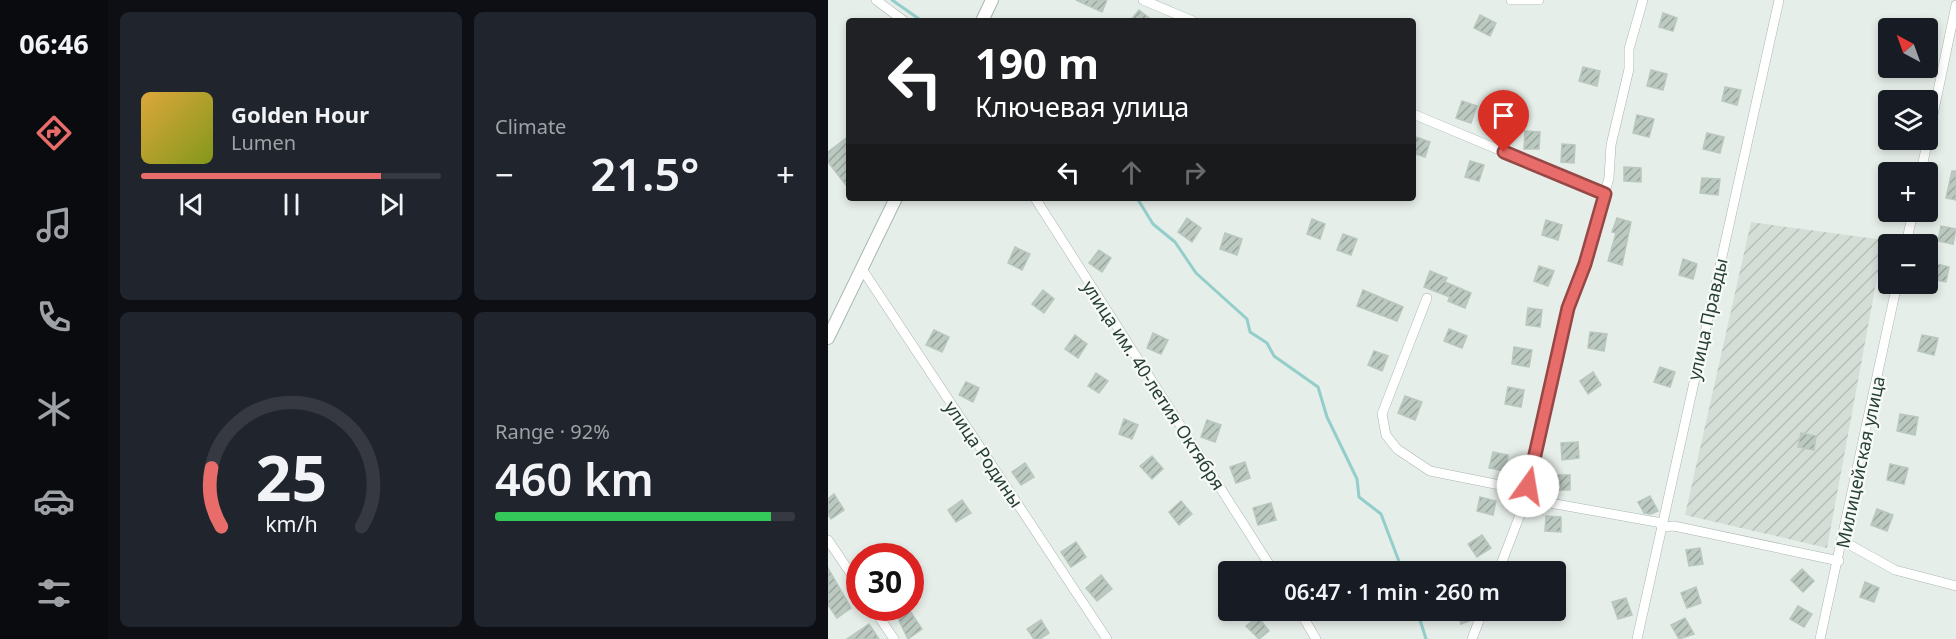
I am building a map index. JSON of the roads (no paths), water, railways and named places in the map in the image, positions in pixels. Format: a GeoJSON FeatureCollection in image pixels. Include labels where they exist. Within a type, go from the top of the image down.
{"type":"FeatureCollection","features":[{"type":"Feature","properties":{"kind":"street"},"geometry":{"type":"LineString","coordinates":[[876,0],[900,18]]}},
{"type":"Feature","properties":{"kind":"street"},"geometry":{"type":"LineString","coordinates":[[983,18],[992,0]]}},
{"type":"Feature","properties":{"kind":"street"},"geometry":{"type":"LineString","coordinates":[[1143,0],[1186,18]]}},
{"type":"Feature","properties":{"kind":"street"},"geometry":{"type":"LineString","coordinates":[[1511,0],[1539,0]]}},
{"type":"Feature","properties":{"kind":"street"},"geometry":{"type":"LineString","coordinates":[[1502,561],[1523,507],[1568,308],[1585,264],[1605,194],[1609,178],[1611,145],[1629,69],[1629,48],[1643,0]]}},
{"type":"Feature","properties":{"kind":"street","name":"улица Правды"},"geometry":{"type":"LineString","coordinates":[[1637,639],[1779,0]]}},
{"type":"Feature","properties":{"kind":"street"},"geometry":{"type":"LineString","coordinates":[[1923,162],[1956,5]]}},
{"type":"Feature","properties":{"kind":"street"},"geometry":{"type":"LineString","coordinates":[[1416,115],[1605,194]]}},
{"type":"Feature","properties":{"kind":"street"},"geometry":{"type":"LineString","coordinates":[[828,338],[896,201]]}},
{"type":"Feature","properties":{"kind":"street","name":"улица им. 40-летия Октября"},"geometry":{"type":"LineString","coordinates":[[1037,201],[1267,561]]}},
{"type":"Feature","properties":{"kind":"street","name":"улица Родины"},"geometry":{"type":"LineString","coordinates":[[862,269],[1107,639]]}},
{"type":"Feature","properties":{"kind":"street","name":"Милицейская улица"},"geometry":{"type":"LineString","coordinates":[[1820,639],[1844,541],[1896,294]]}},
{"type":"Feature","properties":{"kind":"street"},"geometry":{"type":"LineString","coordinates":[[1427,298],[1382,414],[1386,435],[1397,449],[1430,471],[1510,487],[1523,507]]}},
{"type":"Feature","properties":{"kind":"street"},"geometry":{"type":"LineString","coordinates":[[1523,507],[1533,500],[1661,525],[1674,525],[1839,561]]}},
{"type":"Feature","properties":{"kind":"street"},"geometry":{"type":"LineString","coordinates":[[828,540],[846,566]]}},
{"type":"Feature","properties":{"kind":"street"},"geometry":{"type":"LineString","coordinates":[[1844,541],[1895,570],[1956,586]]}},
{"type":"Feature","properties":{"kind":"street"},"geometry":{"type":"LineString","coordinates":[[882,621],[894,639]]}},
{"type":"Feature","properties":{"kind":"street"},"geometry":{"type":"LineString","coordinates":[[1305,621],[1316,639]]}},
{"type":"Feature","properties":{"kind":"street"},"geometry":{"type":"LineString","coordinates":[[1472,639],[1479,621]]}},
{"type":"Feature","properties":{"kind":"waterway"},"geometry":{"type":"LineString","coordinates":[[892,0],[918,18]]}},
{"type":"Feature","properties":{"kind":"waterway"},"geometry":{"type":"LineString","coordinates":[[1139,201],[1153,224],[1175,242],[1196,273],[1247,319],[1250,332],[1267,343],[1274,356],[1318,387],[1327,417],[1357,479],[1359,497],[1381,514],[1399,561]]}},
{"type":"Feature","properties":{"kind":"waterway"},"geometry":{"type":"LineString","coordinates":[[1420,621],[1426,639]]}}]}
